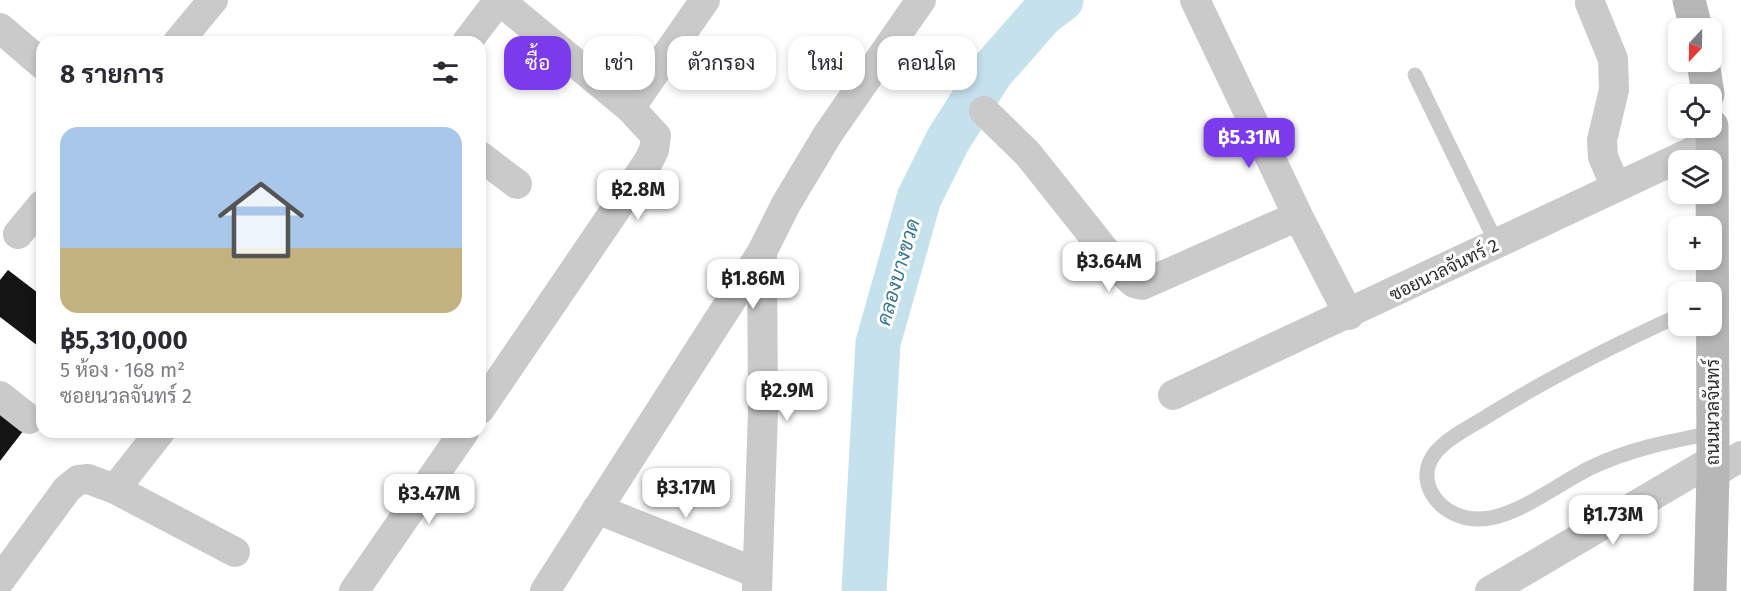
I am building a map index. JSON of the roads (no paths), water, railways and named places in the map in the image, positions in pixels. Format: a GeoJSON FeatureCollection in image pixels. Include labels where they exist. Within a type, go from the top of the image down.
{"type":"FeatureCollection","features":[{"type":"Feature","properties":{"kind":"main road"},"geometry":{"type":"LineString","coordinates":[[1689,0],[1694,18]]}},
{"type":"Feature","properties":{"kind":"main road","name":"ถนนนวลจันทร์"},"geometry":{"type":"LineString","coordinates":[[1712,138],[1712,282]]}},
{"type":"Feature","properties":{"kind":"main road","name":"ถนนนวลจันทร์"},"geometry":{"type":"LineString","coordinates":[[1710,591],[1720,456],[1714,336]]}},
{"type":"Feature","properties":{"kind":"street"},"geometry":{"type":"LineString","coordinates":[[183,36],[213,0]]}},
{"type":"Feature","properties":{"kind":"street"},"geometry":{"type":"LineString","coordinates":[[472,36],[499,0],[630,108],[656,136],[654,150],[602,232],[486,400]]}},
{"type":"Feature","properties":{"kind":"street"},"geometry":{"type":"LineString","coordinates":[[630,108],[705,0]]}},
{"type":"Feature","properties":{"kind":"street"},"geometry":{"type":"LineString","coordinates":[[545,591],[762,252],[786,204],[828,134],[921,0]]}},
{"type":"Feature","properties":{"kind":"street"},"geometry":{"type":"LineString","coordinates":[[1195,0],[1298,216],[1349,315]]}},
{"type":"Feature","properties":{"kind":"street"},"geometry":{"type":"LineString","coordinates":[[1590,3],[1613,59],[1614,90],[1602,140],[1604,157],[1616,187]]}},
{"type":"Feature","properties":{"kind":"street"},"geometry":{"type":"LineString","coordinates":[[0,28],[36,59]]}},
{"type":"Feature","properties":{"kind":"street"},"geometry":{"type":"LineString","coordinates":[[984,111],[1028,154],[1122,272],[1134,283],[1142,285],[1298,216]]}},
{"type":"Feature","properties":{"kind":"street","name":"ซอยนวลจันทร์ 2"},"geometry":{"type":"LineString","coordinates":[[1173,395],[1349,315],[1616,187],[1705,138]]}},
{"type":"Feature","properties":{"kind":"street"},"geometry":{"type":"LineString","coordinates":[[486,161],[517,184]]}},
{"type":"Feature","properties":{"kind":"street"},"geometry":{"type":"LineString","coordinates":[[18,234],[36,212]]}},
{"type":"Feature","properties":{"kind":"street"},"geometry":{"type":"LineString","coordinates":[[597,509],[757,582],[763,411],[762,252]]}},
{"type":"Feature","properties":{"kind":"street"},"geometry":{"type":"LineString","coordinates":[[0,396],[29,419]]}},
{"type":"Feature","properties":{"kind":"street"},"geometry":{"type":"LineString","coordinates":[[115,489],[155,438]]}},
{"type":"Feature","properties":{"kind":"street"},"geometry":{"type":"LineString","coordinates":[[354,591],[460,438]]}},
{"type":"Feature","properties":{"kind":"street"},"geometry":{"type":"LineString","coordinates":[[1490,591],[1720,456]]}},
{"type":"Feature","properties":{"kind":"street"},"geometry":{"type":"LineString","coordinates":[[0,580],[67,489],[78,480],[88,479],[115,489],[235,552]]}},
{"type":"Feature","properties":{"kind":"lane"},"geometry":{"type":"LineString","coordinates":[[1415,75],[1497,244]]}},
{"type":"Feature","properties":{"kind":"lane"},"geometry":{"type":"LineString","coordinates":[[1668,321],[1526,392],[1443,444],[1428,460],[1425,478],[1437,502],[1461,519],[1482,519],[1510,512],[1591,467],[1639,449],[1720,456]]}},
{"type":"Feature","properties":{"kind":"waterway","name":"คลองบางขวด"},"geometry":{"type":"LineString","coordinates":[[864,591],[878,343],[919,198],[948,140],[991,72],[1042,14],[1061,0]]}}]}
